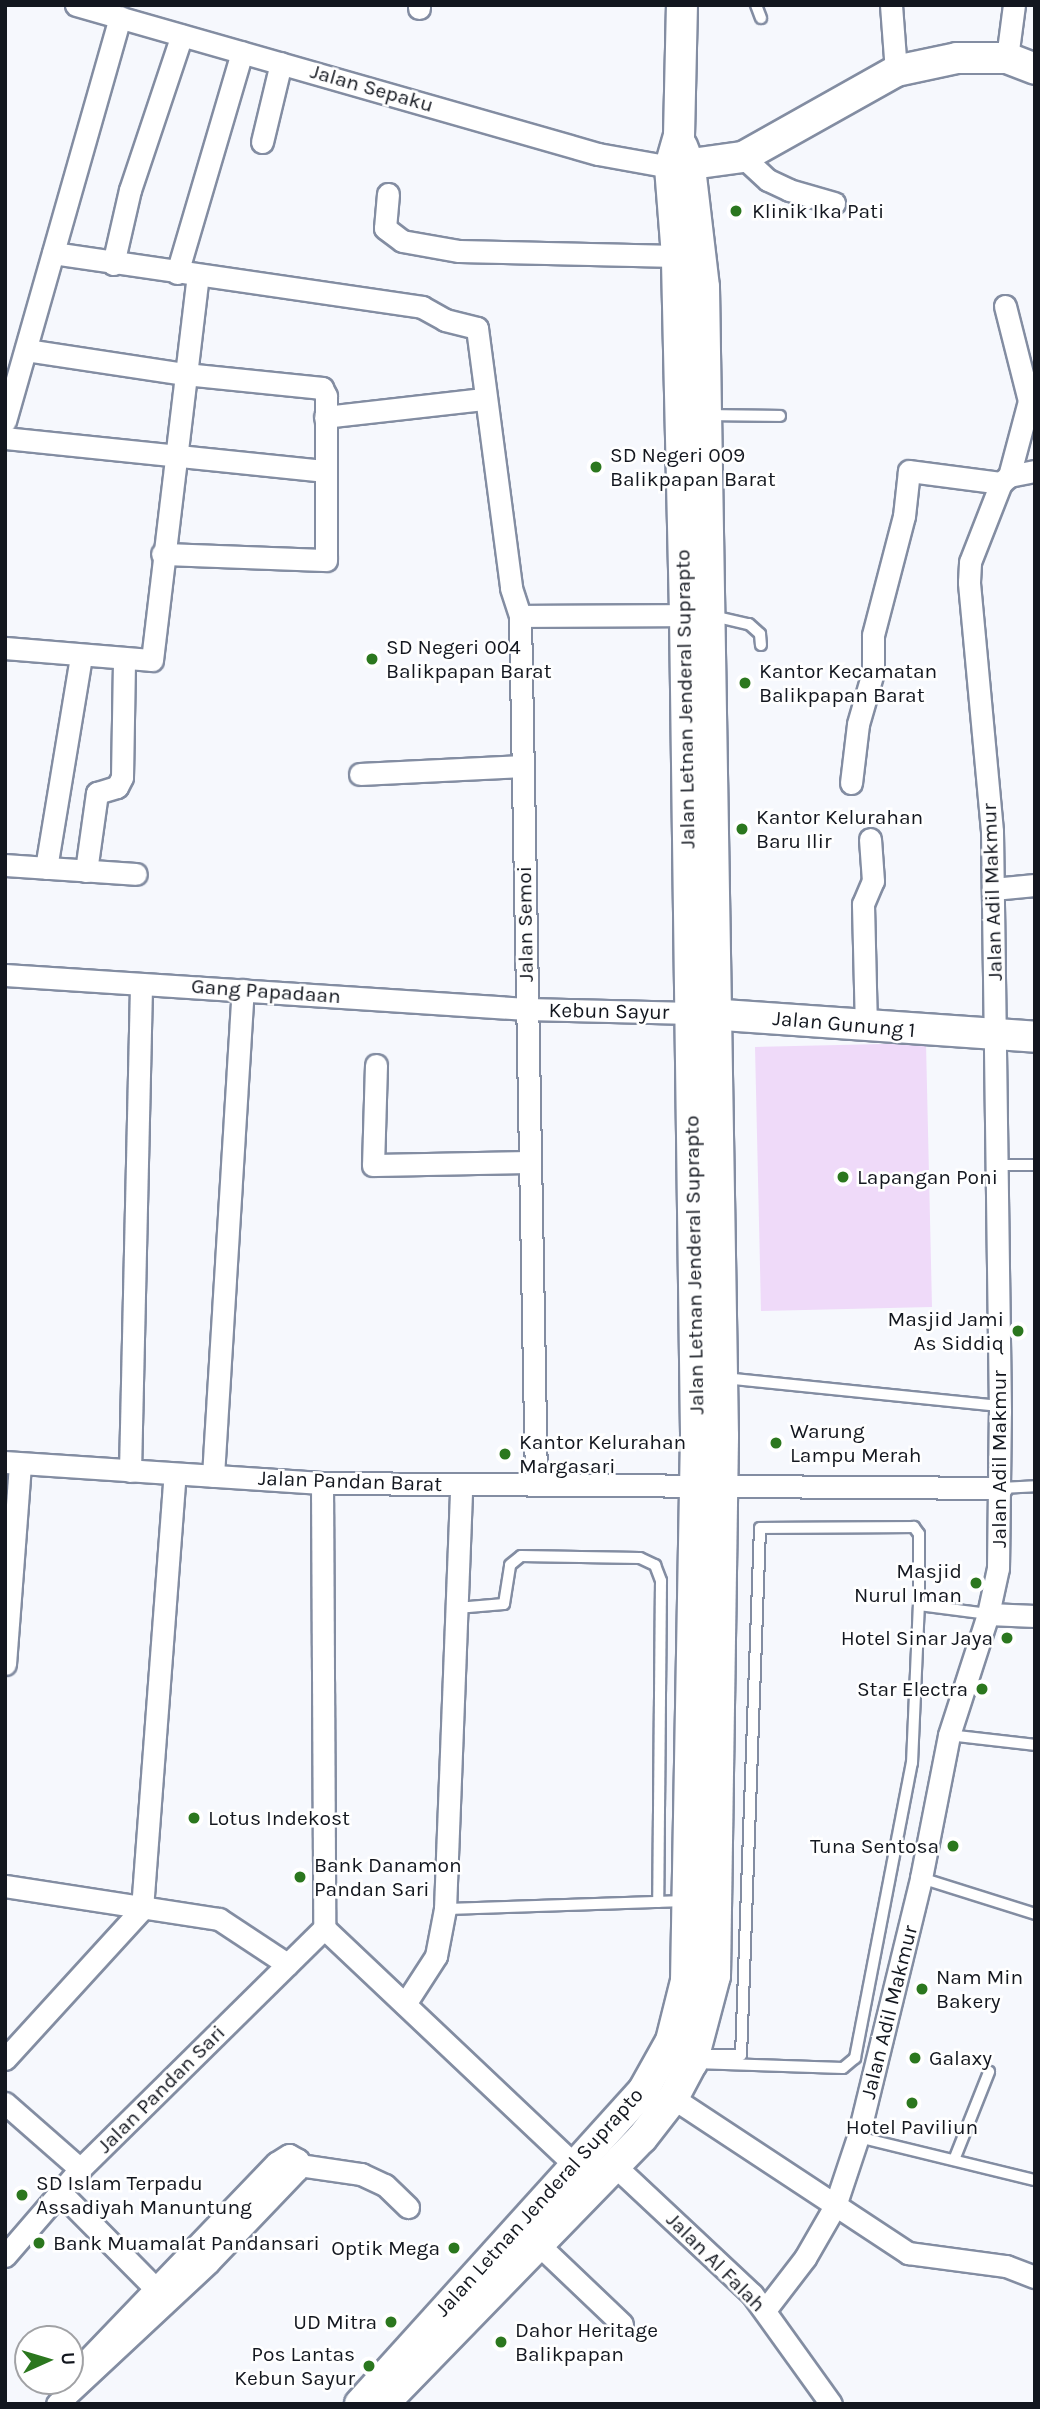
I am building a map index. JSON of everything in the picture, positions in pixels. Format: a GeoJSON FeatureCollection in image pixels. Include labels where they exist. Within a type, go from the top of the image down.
{"type":"FeatureCollection","features":[{"type":"Feature","properties":{"kind":"main road","name":"Jalan Letnan Jenderal Suprapto"},"geometry":{"type":"LineString","coordinates":[[360,2404],[643,2091],[671,2041],[686,1981],[708,1486],[697,615],[677,256],[682,5]]}},
{"type":"Feature","properties":{"kind":"main road"},"geometry":{"type":"LineString","coordinates":[[680,167],[743,157],[896,71],[957,58],[1007,58],[1035,69]]}},
{"type":"Feature","properties":{"kind":"main road","name":"Jalan Letnan Jenderal Suprapto"},"geometry":{"type":"LineString","coordinates":[[680,167],[704,287],[706,415],[697,615]]}},
{"type":"Feature","properties":{"kind":"main road","name":"Jalan Letnan Jenderal Suprapto"},"geometry":{"type":"LineString","coordinates":[[397,2399],[673,2098],[693,2059],[715,1976],[719,1544],[708,1486],[723,1436],[704,1013]]}},
{"type":"Feature","properties":{"kind":"main road","name":"Jalan Gunung 1"},"geometry":{"type":"LineString","coordinates":[[704,1013],[866,1028],[1035,1037]]}},
{"type":"Feature","properties":{"kind":"street","name":"Jalan Sepaku"},"geometry":{"type":"LineString","coordinates":[[76,5],[597,154],[680,167]]}},
{"type":"Feature","properties":{"kind":"street"},"geometry":{"type":"LineString","coordinates":[[891,5],[896,71]]}},
{"type":"Feature","properties":{"kind":"street"},"geometry":{"type":"LineString","coordinates":[[1007,58],[1014,5]]}},
{"type":"Feature","properties":{"kind":"street"},"geometry":{"type":"LineString","coordinates":[[5,421],[120,17]]}},
{"type":"Feature","properties":{"kind":"street"},"geometry":{"type":"LineString","coordinates":[[113,264],[130,190],[182,35]]}},
{"type":"Feature","properties":{"kind":"street"},"geometry":{"type":"LineString","coordinates":[[177,273],[242,52]]}},
{"type":"Feature","properties":{"kind":"street"},"geometry":{"type":"LineString","coordinates":[[262,142],[281,62]]}},
{"type":"Feature","properties":{"kind":"street"},"geometry":{"type":"LineString","coordinates":[[743,157],[768,180],[789,190],[835,203]]}},
{"type":"Feature","properties":{"kind":"street"},"geometry":{"type":"LineString","coordinates":[[388,194],[385,228],[402,241],[459,251],[677,256]]}},
{"type":"Feature","properties":{"kind":"street"},"geometry":{"type":"LineString","coordinates":[[5,648],[124,660],[153,659],[162,554],[198,276],[54,253]]}},
{"type":"Feature","properties":{"kind":"street","name":"Jalan Semoi"},"geometry":{"type":"LineString","coordinates":[[198,276],[422,307],[438,317],[477,328],[484,399],[511,588],[520,616],[536,1484]]}},
{"type":"Feature","properties":{"kind":"street","name":"Jalan Adil Makmur"},"geometry":{"type":"LineString","coordinates":[[765,2310],[806,2258],[835,2206],[858,2137],[922,1878],[949,1735],[988,1614],[998,1568],[1001,1488],[993,889],[969,582],[970,562],[1005,480],[1029,401],[1005,306]]}},
{"type":"Feature","properties":{"kind":"street"},"geometry":{"type":"LineString","coordinates":[[26,350],[185,374],[322,388],[325,417],[326,560],[162,554]]}},
{"type":"Feature","properties":{"kind":"street"},"geometry":{"type":"LineString","coordinates":[[325,417],[484,399]]}},
{"type":"Feature","properties":{"kind":"street"},"geometry":{"type":"LineString","coordinates":[[5,439],[325,471]]}},
{"type":"Feature","properties":{"kind":"street"},"geometry":{"type":"LineString","coordinates":[[851,783],[858,724],[873,671],[873,635],[904,516],[909,471],[1005,480],[1035,471]]}},
{"type":"Feature","properties":{"kind":"street"},"geometry":{"type":"LineString","coordinates":[[520,616],[697,615]]}},
{"type":"Feature","properties":{"kind":"street"},"geometry":{"type":"LineString","coordinates":[[46,868],[81,656]]}},
{"type":"Feature","properties":{"kind":"street"},"geometry":{"type":"LineString","coordinates":[[86,871],[97,793],[117,787],[122,777],[124,660]]}},
{"type":"Feature","properties":{"kind":"street"},"geometry":{"type":"LineString","coordinates":[[360,774],[523,766]]}},
{"type":"Feature","properties":{"kind":"street"},"geometry":{"type":"LineString","coordinates":[[866,1028],[863,904],[873,881],[870,839]]}},
{"type":"Feature","properties":{"kind":"street"},"geometry":{"type":"LineString","coordinates":[[5,865],[136,874]]}},
{"type":"Feature","properties":{"kind":"street"},"geometry":{"type":"LineString","coordinates":[[993,889],[1035,885]]}},
{"type":"Feature","properties":{"kind":"street","name":"Gang Papadaan"},"geometry":{"type":"LineString","coordinates":[[5,975],[527,1009]]}},
{"type":"Feature","properties":{"kind":"street"},"geometry":{"type":"LineString","coordinates":[[130,1471],[141,984]]}},
{"type":"Feature","properties":{"kind":"street"},"geometry":{"type":"LineString","coordinates":[[214,1476],[243,990]]}},
{"type":"Feature","properties":{"kind":"street","name":"Kebun Sayur"},"geometry":{"type":"LineString","coordinates":[[527,1009],[704,1013]]}},
{"type":"Feature","properties":{"kind":"street"},"geometry":{"type":"LineString","coordinates":[[376,1065],[373,1165],[530,1162]]}},
{"type":"Feature","properties":{"kind":"street"},"geometry":{"type":"LineString","coordinates":[[5,1664],[13,1463]]}},
{"type":"Feature","properties":{"kind":"street","name":"Jalan Pandan Barat"},"geometry":{"type":"LineString","coordinates":[[13,1463],[322,1483],[1001,1488]]}},
{"type":"Feature","properties":{"kind":"street"},"geometry":{"type":"LineString","coordinates":[[5,2059],[142,1909],[175,1475]]}},
{"type":"Feature","properties":{"kind":"street"},"geometry":{"type":"LineString","coordinates":[[322,1483],[324,1928],[576,2166]]}},
{"type":"Feature","properties":{"kind":"street"},"geometry":{"type":"LineString","coordinates":[[405,2004],[436,1956],[445,1909],[461,1484]]}},
{"type":"Feature","properties":{"kind":"street"},"geometry":{"type":"LineString","coordinates":[[988,1614],[1035,1616]]}},
{"type":"Feature","properties":{"kind":"street"},"geometry":{"type":"LineString","coordinates":[[5,1886],[227,1922],[287,1964]]}},
{"type":"Feature","properties":{"kind":"street","name":"Jalan Pandan Sari"},"geometry":{"type":"LineString","coordinates":[[5,2256],[62,2194],[80,2169],[324,1928]]}},
{"type":"Feature","properties":{"kind":"street"},"geometry":{"type":"LineString","coordinates":[[673,2098],[908,2253],[1006,2266],[1035,2277]]}},
{"type":"Feature","properties":{"kind":"street"},"geometry":{"type":"LineString","coordinates":[[5,2103],[80,2169]]}},
{"type":"Feature","properties":{"kind":"street"},"geometry":{"type":"LineString","coordinates":[[84,2364],[299,2165],[361,2174],[385,2185],[408,2207]]}},
{"type":"Feature","properties":{"kind":"street","name":"Jalan Al Falah"},"geometry":{"type":"LineString","coordinates":[[614,2165],[765,2310],[831,2404]]}},
{"type":"Feature","properties":{"kind":"street"},"geometry":{"type":"LineString","coordinates":[[62,2194],[161,2294]]}},
{"type":"Feature","properties":{"kind":"street"},"geometry":{"type":"LineString","coordinates":[[538,2244],[622,2324]]}},
{"type":"Feature","properties":{"kind":"street"},"geometry":{"type":"LineString","coordinates":[[57,2404],[161,2294]]}},
{"type":"Feature","properties":{"kind":"lane"},"geometry":{"type":"LineString","coordinates":[[756,5],[761,18]]}},
{"type":"Feature","properties":{"kind":"lane"},"geometry":{"type":"LineString","coordinates":[[706,415],[780,416]]}},
{"type":"Feature","properties":{"kind":"lane"},"geometry":{"type":"LineString","coordinates":[[697,615],[749,624],[760,634],[761,645]]}},
{"type":"Feature","properties":{"kind":"lane"},"geometry":{"type":"LineString","coordinates":[[998,1165],[1035,1165]]}},
{"type":"Feature","properties":{"kind":"lane"},"geometry":{"type":"LineString","coordinates":[[722,1378],[1000,1406]]}},
{"type":"Feature","properties":{"kind":"lane"},"geometry":{"type":"LineString","coordinates":[[1001,1488],[1035,1486]]}},
{"type":"Feature","properties":{"kind":"lane"},"geometry":{"type":"LineString","coordinates":[[693,2059],[740,2059],[843,2068],[855,2058],[907,1797],[919,1605],[919,1534],[914,1527],[836,1524],[760,1528],[740,2059]]}},
{"type":"Feature","properties":{"kind":"lane"},"geometry":{"type":"LineString","coordinates":[[457,1608],[504,1604],[510,1565],[521,1556],[640,1558],[655,1565],[662,1581],[658,1902]]}},
{"type":"Feature","properties":{"kind":"lane"},"geometry":{"type":"LineString","coordinates":[[919,1605],[988,1614]]}},
{"type":"Feature","properties":{"kind":"lane"},"geometry":{"type":"LineString","coordinates":[[949,1735],[1035,1745]]}},
{"type":"Feature","properties":{"kind":"lane"},"geometry":{"type":"LineString","coordinates":[[922,1878],[1035,1914]]}},
{"type":"Feature","properties":{"kind":"lane"},"geometry":{"type":"LineString","coordinates":[[445,1909],[691,1901]]}},
{"type":"Feature","properties":{"kind":"lane"},"geometry":{"type":"LineString","coordinates":[[954,2160],[989,2072]]}},
{"type":"Feature","properties":{"kind":"lane"},"geometry":{"type":"LineString","coordinates":[[858,2137],[1035,2180]]}},
{"type":"Feature","properties":{"kind":"shaded area","name":"Lapangan Poni"},"geometry":{"type":"Polygon","coordinates":[[[926,1043],[932,1307],[761,1311],[755,1047],[926,1043]]]}},
{"type":"Feature","properties":{"kind":"place","name":"Klinik Ika Pati"},"geometry":{"type":"Point","coordinates":[736,211]}},
{"type":"Feature","properties":{"kind":"place","name":"SD Negeri 009 Balikpapan Barat"},"geometry":{"type":"Point","coordinates":[596,467]}},
{"type":"Feature","properties":{"kind":"place","name":"SD Negeri 004 Balikpapan Barat"},"geometry":{"type":"Point","coordinates":[372,659]}},
{"type":"Feature","properties":{"kind":"place","name":"Kantor Kecamatan Balikpapan Barat"},"geometry":{"type":"Point","coordinates":[745,683]}},
{"type":"Feature","properties":{"kind":"place","name":"Kantor Kelurahan Baru Ilir"},"geometry":{"type":"Point","coordinates":[742,829]}},
{"type":"Feature","properties":{"kind":"place","name":"Lapangan Poni"},"geometry":{"type":"Point","coordinates":[843,1177]}},
{"type":"Feature","properties":{"kind":"place","name":"Masjid Jami As Siddiq"},"geometry":{"type":"Point","coordinates":[1018,1331]}},
{"type":"Feature","properties":{"kind":"place","name":"Warung Lampu Merah"},"geometry":{"type":"Point","coordinates":[776,1443]}},
{"type":"Feature","properties":{"kind":"place","name":"Kantor Kelurahan Margasari"},"geometry":{"type":"Point","coordinates":[505,1454]}},
{"type":"Feature","properties":{"kind":"place","name":"Masjid Nurul Iman"},"geometry":{"type":"Point","coordinates":[976,1583]}},
{"type":"Feature","properties":{"kind":"place","name":"Hotel Sinar Jaya"},"geometry":{"type":"Point","coordinates":[1007,1638]}},
{"type":"Feature","properties":{"kind":"place","name":"Star Electra"},"geometry":{"type":"Point","coordinates":[982,1689]}},
{"type":"Feature","properties":{"kind":"place","name":"Lotus Indekost"},"geometry":{"type":"Point","coordinates":[194,1818]}},
{"type":"Feature","properties":{"kind":"place","name":"Tuna Sentosa"},"geometry":{"type":"Point","coordinates":[953,1846]}},
{"type":"Feature","properties":{"kind":"place","name":"Bank Danamon Pandan Sari"},"geometry":{"type":"Point","coordinates":[300,1877]}},
{"type":"Feature","properties":{"kind":"place","name":"Nam Min Bakery"},"geometry":{"type":"Point","coordinates":[922,1989]}},
{"type":"Feature","properties":{"kind":"place","name":"Galaxy"},"geometry":{"type":"Point","coordinates":[915,2058]}},
{"type":"Feature","properties":{"kind":"place","name":"Hotel Paviliun"},"geometry":{"type":"Point","coordinates":[912,2103]}},
{"type":"Feature","properties":{"kind":"place","name":"SD Islam Terpadu Assadiyah Manuntung"},"geometry":{"type":"Point","coordinates":[22,2195]}},
{"type":"Feature","properties":{"kind":"place","name":"Bank Muamalat Pandansari"},"geometry":{"type":"Point","coordinates":[39,2243]}},
{"type":"Feature","properties":{"kind":"place","name":"Optik Mega"},"geometry":{"type":"Point","coordinates":[454,2248]}},
{"type":"Feature","properties":{"kind":"place","name":"UD Mitra"},"geometry":{"type":"Point","coordinates":[391,2322]}},
{"type":"Feature","properties":{"kind":"place","name":"Dahor Heritage Balikpapan"},"geometry":{"type":"Point","coordinates":[501,2342]}},
{"type":"Feature","properties":{"kind":"place","name":"Pos Lantas Kebun Sayur"},"geometry":{"type":"Point","coordinates":[369,2366]}}]}
